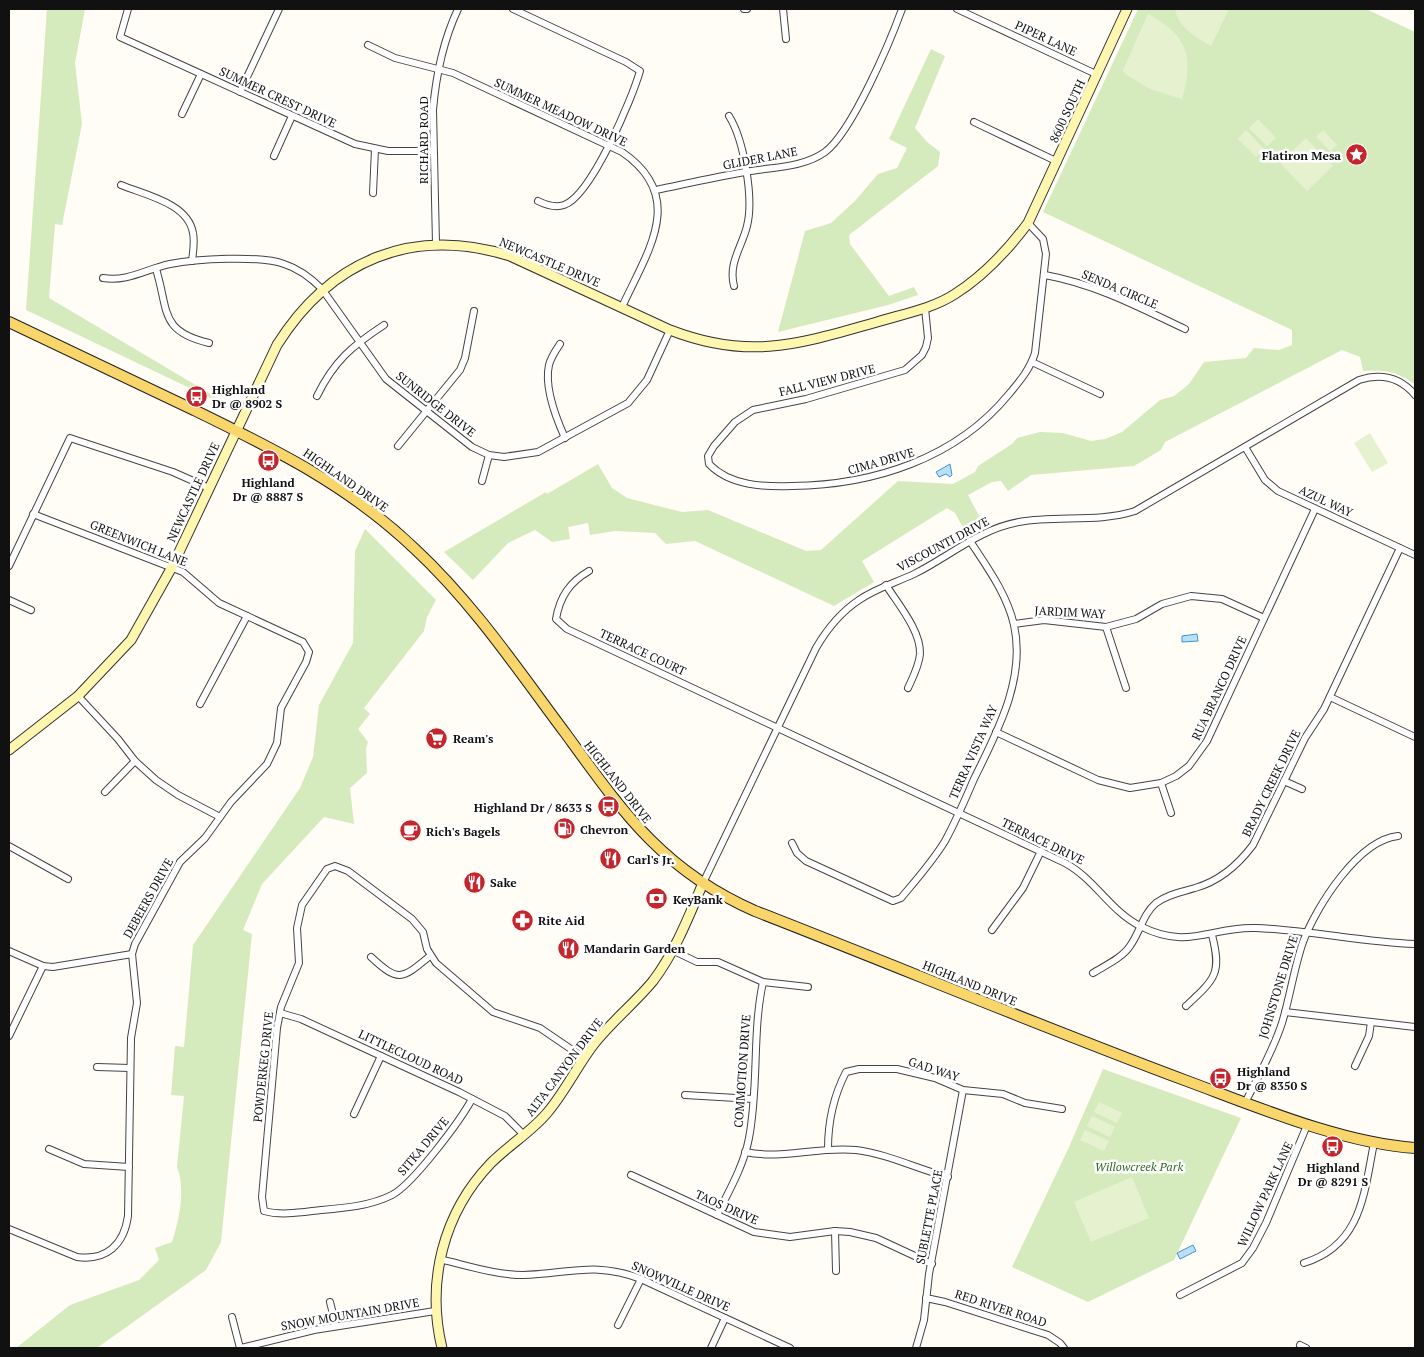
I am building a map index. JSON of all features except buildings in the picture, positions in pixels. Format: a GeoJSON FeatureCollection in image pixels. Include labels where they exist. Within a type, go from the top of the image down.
{"type":"FeatureCollection","features":[{"type":"Feature","properties":{"kind":"main road","name":"HIGHLAND DRIVE"},"geometry":{"type":"LineString","coordinates":[[9,322],[290,457],[332,483],[388,524],[437,569],[474,611],[624,813],[664,854],[703,883],[755,911],[1017,1016],[1245,1103],[1374,1143],[1415,1148]]}},
{"type":"Feature","properties":{"kind":"street","name":"SUMMER CREST DRIVE"},"geometry":{"type":"LineString","coordinates":[[128,9],[120,36],[292,116],[355,144],[375,149],[434,150]]}},
{"type":"Feature","properties":{"kind":"street"},"geometry":{"type":"LineString","coordinates":[[240,92],[279,9]]}},
{"type":"Feature","properties":{"kind":"street","name":"RICHARD ROAD"},"geometry":{"type":"LineString","coordinates":[[436,244],[433,110],[438,69],[444,43],[458,9]]}},
{"type":"Feature","properties":{"kind":"street"},"geometry":{"type":"LineString","coordinates":[[513,9],[626,62],[640,71],[635,88],[590,178],[572,201],[563,206],[550,206],[538,202]]}},
{"type":"Feature","properties":{"kind":"street"},"geometry":{"type":"LineString","coordinates":[[783,9],[786,39]]}},
{"type":"Feature","properties":{"kind":"street","name":"GLIDER LANE"},"geometry":{"type":"LineString","coordinates":[[656,190],[800,163],[824,153],[835,144],[851,120],[902,9]]}},
{"type":"Feature","properties":{"kind":"street","name":"PIPER LANE"},"geometry":{"type":"LineString","coordinates":[[957,9],[1098,74]]}},
{"type":"Feature","properties":{"kind":"street","name":"8600 SOUTH"},"geometry":{"type":"LineString","coordinates":[[1028,223],[1058,162],[1127,9]]}},
{"type":"Feature","properties":{"kind":"street","name":"SUMMER MEADOW DRIVE"},"geometry":{"type":"LineString","coordinates":[[368,45],[395,58],[453,73],[608,145],[634,160],[644,170],[656,190],[659,202],[657,230],[622,307]]}},
{"type":"Feature","properties":{"kind":"street"},"geometry":{"type":"LineString","coordinates":[[182,114],[201,74]]}},
{"type":"Feature","properties":{"kind":"street"},"geometry":{"type":"LineString","coordinates":[[274,156],[292,116]]}},
{"type":"Feature","properties":{"kind":"street"},"geometry":{"type":"LineString","coordinates":[[729,116],[738,134],[746,172],[750,208],[743,241],[732,264],[734,286]]}},
{"type":"Feature","properties":{"kind":"street"},"geometry":{"type":"LineString","coordinates":[[974,122],[1058,162]]}},
{"type":"Feature","properties":{"kind":"street"},"geometry":{"type":"LineString","coordinates":[[373,193],[375,149]]}},
{"type":"Feature","properties":{"kind":"street"},"geometry":{"type":"LineString","coordinates":[[121,185],[169,205],[189,219],[193,233],[192,261]]}},
{"type":"Feature","properties":{"kind":"street","name":"NEWCASTLE DRIVE"},"geometry":{"type":"LineString","coordinates":[[9,750],[78,696],[130,640],[172,568],[236,430],[282,337],[292,321],[322,289],[345,273],[377,257],[411,247],[436,244],[462,245],[510,256],[670,330],[714,345],[770,348],[795,344],[925,308],[953,295],[980,276],[1006,252],[1028,223]]}},
{"type":"Feature","properties":{"kind":"street","name":"CIMA DRIVE"},"geometry":{"type":"LineString","coordinates":[[707,460],[713,468],[733,479],[763,486],[834,485],[910,465],[938,453],[977,429],[1005,399],[1032,362],[1037,342],[1045,275],[1045,244],[1039,234],[1028,223]]}},
{"type":"Feature","properties":{"kind":"street","name":"SUNRIDGE DRIVE"},"geometry":{"type":"LineString","coordinates":[[103,278],[128,278],[156,268],[192,261],[276,262],[304,273],[322,289],[386,379],[461,440],[489,455],[504,457],[531,454],[565,438],[628,403],[647,380],[670,330]]}},
{"type":"Feature","properties":{"kind":"street"},"geometry":{"type":"LineString","coordinates":[[156,268],[171,324],[184,336],[209,343]]}},
{"type":"Feature","properties":{"kind":"street","name":"SENDA CIRCLE"},"geometry":{"type":"LineString","coordinates":[[1045,275],[1087,284],[1185,329]]}},
{"type":"Feature","properties":{"kind":"street","name":"FALL VIEW DRIVE"},"geometry":{"type":"LineString","coordinates":[[707,460],[709,452],[730,428],[753,410],[806,399],[905,370],[922,356],[926,348],[928,338],[925,308]]}},
{"type":"Feature","properties":{"kind":"street"},"geometry":{"type":"LineString","coordinates":[[398,446],[427,413],[463,364],[474,311]]}},
{"type":"Feature","properties":{"kind":"street"},"geometry":{"type":"LineString","coordinates":[[317,396],[332,368],[359,342],[384,325]]}},
{"type":"Feature","properties":{"kind":"street"},"geometry":{"type":"LineString","coordinates":[[560,344],[551,358],[547,376],[559,427],[565,438]]}},
{"type":"Feature","properties":{"kind":"street"},"geometry":{"type":"LineString","coordinates":[[1032,362],[1100,394]]}},
{"type":"Feature","properties":{"kind":"street","name":"VISCOUNTI DRIVE"},"geometry":{"type":"LineString","coordinates":[[703,883],[824,634],[845,610],[858,600],[886,585],[914,574],[970,541],[1003,526],[1016,522],[1114,516],[1136,511],[1359,380],[1370,377],[1390,378],[1399,381],[1415,395]]}},
{"type":"Feature","properties":{"kind":"street"},"geometry":{"type":"LineString","coordinates":[[9,566],[70,438],[173,472],[209,488]]}},
{"type":"Feature","properties":{"kind":"street","name":"AZUL WAY"},"geometry":{"type":"LineString","coordinates":[[1245,447],[1271,486],[1285,495],[1415,556]]}},
{"type":"Feature","properties":{"kind":"street"},"geometry":{"type":"LineString","coordinates":[[482,481],[489,455]]}},
{"type":"Feature","properties":{"kind":"street","name":"RUA BRANCO DRIVE"},"geometry":{"type":"LineString","coordinates":[[996,732],[1114,786],[1130,788],[1161,783],[1188,766],[1199,754],[1315,509]]}},
{"type":"Feature","properties":{"kind":"street","name":"GREENWICH LANE"},"geometry":{"type":"LineString","coordinates":[[33,514],[172,568],[191,578],[219,603],[304,642],[308,647]]}},
{"type":"Feature","properties":{"kind":"street","name":"TERRA VISTA WAY"},"geometry":{"type":"LineString","coordinates":[[792,843],[797,853],[806,861],[893,901],[901,898],[937,852],[958,813],[1004,714],[1014,677],[1016,642],[1014,624],[1003,594],[970,541]]}},
{"type":"Feature","properties":{"kind":"street","name":"BRADY CREEK DRIVE"},"geometry":{"type":"LineString","coordinates":[[1093,973],[1129,948],[1140,926],[1154,905],[1162,899],[1210,882],[1232,869],[1243,858],[1260,833],[1305,738],[1330,698],[1400,548]]}},
{"type":"Feature","properties":{"kind":"street","name":"TERRACE COURT"},"geometry":{"type":"LineString","coordinates":[[589,571],[577,578],[566,591],[556,618],[561,624],[777,728]]}},
{"type":"Feature","properties":{"kind":"street"},"geometry":{"type":"LineString","coordinates":[[886,585],[914,631],[919,647],[917,667],[908,688]]}},
{"type":"Feature","properties":{"kind":"street","name":"JARDIM WAY"},"geometry":{"type":"LineString","coordinates":[[1014,624],[1044,620],[1106,627],[1136,619],[1162,604],[1191,596],[1222,599],[1264,618]]}},
{"type":"Feature","properties":{"kind":"street"},"geometry":{"type":"LineString","coordinates":[[9,600],[31,610]]}},
{"type":"Feature","properties":{"kind":"street"},"geometry":{"type":"LineString","coordinates":[[200,704],[247,616]]}},
{"type":"Feature","properties":{"kind":"street"},"geometry":{"type":"LineString","coordinates":[[1106,627],[1126,688]]}},
{"type":"Feature","properties":{"kind":"street","name":"DEBEERS DRIVE"},"geometry":{"type":"LineString","coordinates":[[9,1229],[77,1258],[97,1258],[106,1254],[122,1238],[126,1228],[129,1167],[131,1038],[137,997],[132,954],[138,939],[180,862],[205,838],[241,791],[260,774],[273,754],[279,732],[281,708],[306,662],[308,647]]}},
{"type":"Feature","properties":{"kind":"street"},"geometry":{"type":"LineString","coordinates":[[78,696],[118,738],[135,761],[167,788],[220,817]]}},
{"type":"Feature","properties":{"kind":"street"},"geometry":{"type":"LineString","coordinates":[[1330,698],[1415,737]]}},
{"type":"Feature","properties":{"kind":"street","name":"TERRACE DRIVE"},"geometry":{"type":"LineString","coordinates":[[777,728],[1041,851],[1084,874],[1120,912],[1140,926],[1172,937],[1199,937],[1248,928],[1415,944]]}},
{"type":"Feature","properties":{"kind":"street"},"geometry":{"type":"LineString","coordinates":[[105,792],[135,761]]}},
{"type":"Feature","properties":{"kind":"street"},"geometry":{"type":"LineString","coordinates":[[1284,781],[1302,789]]}},
{"type":"Feature","properties":{"kind":"street"},"geometry":{"type":"LineString","coordinates":[[1161,783],[1171,813]]}},
{"type":"Feature","properties":{"kind":"street","name":"JOHNSTONE DRIVE"},"geometry":{"type":"LineString","coordinates":[[1245,1103],[1278,1034],[1307,933],[1344,872],[1378,841],[1398,836]]}},
{"type":"Feature","properties":{"kind":"street"},"geometry":{"type":"LineString","coordinates":[[9,846],[68,878]]}},
{"type":"Feature","properties":{"kind":"street"},"geometry":{"type":"LineString","coordinates":[[992,930],[1023,888],[1041,851]]}},
{"type":"Feature","properties":{"kind":"street","name":"POWDERKEG DRIVE"},"geometry":{"type":"LineString","coordinates":[[264,1211],[262,1197],[280,1014],[284,998],[299,963],[297,928],[302,905],[327,869],[335,866],[348,871],[412,918],[423,932],[430,956]]}},
{"type":"Feature","properties":{"kind":"street","name":"ALTA CANYON DRIVE"},"geometry":{"type":"LineString","coordinates":[[442,1348],[435,1311],[434,1293],[440,1259],[455,1217],[477,1180],[492,1163],[552,1108],[603,1032],[646,989],[672,950],[703,883]]}},
{"type":"Feature","properties":{"kind":"street"},"geometry":{"type":"LineString","coordinates":[[1186,1006],[1208,985],[1216,969],[1217,953],[1212,934]]}},
{"type":"Feature","properties":{"kind":"street"},"geometry":{"type":"LineString","coordinates":[[672,950],[697,962],[718,962],[763,982],[808,988]]}},
{"type":"Feature","properties":{"kind":"street"},"geometry":{"type":"LineString","coordinates":[[9,951],[43,966],[53,967],[132,954]]}},
{"type":"Feature","properties":{"kind":"street"},"geometry":{"type":"LineString","coordinates":[[371,957],[387,972],[400,976],[412,972],[430,956],[493,1012],[540,1028],[584,1058]]}},
{"type":"Feature","properties":{"kind":"street"},"geometry":{"type":"LineString","coordinates":[[9,1036],[43,966]]}},
{"type":"Feature","properties":{"kind":"street","name":"COMMOTION DRIVE"},"geometry":{"type":"LineString","coordinates":[[717,1216],[745,1152],[753,1099],[757,1019],[763,982]]}},
{"type":"Feature","properties":{"kind":"street"},"geometry":{"type":"LineString","coordinates":[[1285,1012],[1415,1026]]}},
{"type":"Feature","properties":{"kind":"street","name":"LITTLECLOUD ROAD"},"geometry":{"type":"LineString","coordinates":[[280,1014],[301,1018],[472,1099],[506,1116],[524,1135]]}},
{"type":"Feature","properties":{"kind":"street"},"geometry":{"type":"LineString","coordinates":[[1355,1066],[1369,1036],[1371,1022]]}},
{"type":"Feature","properties":{"kind":"street"},"geometry":{"type":"LineString","coordinates":[[354,1114],[381,1056]]}},
{"type":"Feature","properties":{"kind":"street"},"geometry":{"type":"LineString","coordinates":[[97,1067],[130,1068]]}},
{"type":"Feature","properties":{"kind":"street","name":"GAD WAY"},"geometry":{"type":"LineString","coordinates":[[828,1149],[829,1117],[839,1085],[846,1072],[897,1069],[935,1078],[963,1090],[1003,1094],[1025,1103],[1062,1109]]}},
{"type":"Feature","properties":{"kind":"street","name":"SUBLETTE PLACE"},"geometry":{"type":"LineString","coordinates":[[916,1348],[921,1333],[963,1090]]}},
{"type":"Feature","properties":{"kind":"street"},"geometry":{"type":"LineString","coordinates":[[685,1095],[753,1099]]}},
{"type":"Feature","properties":{"kind":"street","name":"SITKA DRIVE"},"geometry":{"type":"LineString","coordinates":[[264,1211],[282,1213],[342,1208],[365,1204],[392,1195],[410,1180],[458,1122],[472,1099]]}},
{"type":"Feature","properties":{"kind":"street","name":"WILLOW PARK LANE"},"geometry":{"type":"LineString","coordinates":[[1180,1295],[1248,1258],[1266,1223],[1308,1123]]}},
{"type":"Feature","properties":{"kind":"street"},"geometry":{"type":"LineString","coordinates":[[1304,1263],[1321,1258],[1338,1245],[1356,1221],[1363,1200],[1374,1143]]}},
{"type":"Feature","properties":{"kind":"street"},"geometry":{"type":"LineString","coordinates":[[49,1149],[84,1164],[129,1167]]}},
{"type":"Feature","properties":{"kind":"street"},"geometry":{"type":"LineString","coordinates":[[745,1152],[774,1156],[828,1149],[878,1154],[948,1177]]}},
{"type":"Feature","properties":{"kind":"street","name":"TAOS DRIVE"},"geometry":{"type":"LineString","coordinates":[[631,1176],[754,1232],[790,1237],[835,1231],[850,1232],[876,1238],[932,1264]]}},
{"type":"Feature","properties":{"kind":"street"},"geometry":{"type":"LineString","coordinates":[[835,1231],[836,1271]]}},
{"type":"Feature","properties":{"kind":"street","name":"SNOWVILLE DRIVE"},"geometry":{"type":"LineString","coordinates":[[440,1259],[509,1274],[522,1275],[602,1268],[641,1279],[790,1348]]}},
{"type":"Feature","properties":{"kind":"street"},"geometry":{"type":"LineString","coordinates":[[618,1325],[641,1279]]}},
{"type":"Feature","properties":{"kind":"street","name":"RED RIVER ROAD"},"geometry":{"type":"LineString","coordinates":[[926,1298],[945,1302],[1048,1335],[1064,1348]]}},
{"type":"Feature","properties":{"kind":"street"},"geometry":{"type":"LineString","coordinates":[[330,1302],[336,1326]]}},
{"type":"Feature","properties":{"kind":"street","name":"SNOW MOUNTAIN DRIVE"},"geometry":{"type":"LineString","coordinates":[[240,1348],[288,1335],[435,1311]]}},
{"type":"Feature","properties":{"kind":"street"},"geometry":{"type":"LineString","coordinates":[[232,1317],[240,1348]]}},
{"type":"Feature","properties":{"kind":"street"},"geometry":{"type":"LineString","coordinates":[[711,1348],[725,1318]]}},
{"type":"Feature","properties":{"kind":"green space"},"geometry":{"type":"Polygon","coordinates":[[[47,9],[85,9],[75,63],[82,124],[62,225],[55,224],[49,298],[226,403],[219,402],[26,310],[47,9]]]}},
{"type":"Feature","properties":{"kind":"green space"},"geometry":{"type":"Polygon","coordinates":[[[1138,9],[1366,9],[1415,32],[1415,384],[1390,372],[1378,370],[1363,371],[1360,357],[1342,350],[1165,442],[1161,450],[1134,466],[1031,475],[1008,491],[1001,481],[992,482],[968,495],[982,521],[965,531],[955,513],[947,508],[862,561],[874,582],[834,606],[695,541],[666,544],[655,533],[615,531],[590,535],[588,523],[568,527],[570,539],[552,542],[535,530],[508,543],[473,580],[444,552],[598,464],[612,488],[627,498],[682,512],[708,510],[806,551],[821,550],[898,481],[953,484],[975,472],[978,466],[1012,444],[1017,438],[1040,432],[1063,433],[1091,441],[1105,439],[1122,432],[1160,400],[1174,396],[1189,384],[1204,362],[1246,358],[1254,348],[1279,350],[1292,345],[1292,330],[1043,212],[1138,9]]]}},
{"type":"Feature","properties":{"kind":"green space"},"geometry":{"type":"Polygon","coordinates":[[[1175,9],[1229,9],[1211,46],[1184,27],[1175,9]]]}},
{"type":"Feature","properties":{"kind":"green space"},"geometry":{"type":"Polygon","coordinates":[[[1148,14],[1172,30],[1180,39],[1185,49],[1187,71],[1182,99],[1150,89],[1125,74],[1123,70],[1148,14]]]}},
{"type":"Feature","properties":{"kind":"green space"},"geometry":{"type":"Polygon","coordinates":[[[931,49],[945,56],[915,128],[927,142],[940,152],[938,166],[849,235],[850,244],[889,296],[914,287],[918,295],[888,305],[778,332],[805,231],[831,223],[855,201],[878,174],[897,168],[907,148],[889,139],[931,49]]]}},
{"type":"Feature","properties":{"kind":"green space"},"geometry":{"type":"Polygon","coordinates":[[[1258,119],[1276,138],[1267,146],[1249,128],[1258,119]]]}},
{"type":"Feature","properties":{"kind":"green space"},"geometry":{"type":"Polygon","coordinates":[[[1246,130],[1264,149],[1256,157],[1238,139],[1246,130]]]}},
{"type":"Feature","properties":{"kind":"green space"},"geometry":{"type":"Polygon","coordinates":[[[1323,130],[1337,145],[1330,151],[1316,137],[1323,130]]]}},
{"type":"Feature","properties":{"kind":"green space"},"geometry":{"type":"Polygon","coordinates":[[[1306,138],[1333,166],[1307,191],[1280,163],[1306,138]]]}},
{"type":"Feature","properties":{"kind":"green space"},"geometry":{"type":"Polygon","coordinates":[[[1370,433],[1388,463],[1372,472],[1354,443],[1370,433]]]}},
{"type":"Feature","properties":{"kind":"green space"},"geometry":{"type":"Polygon","coordinates":[[[365,529],[436,600],[427,617],[424,631],[364,708],[370,714],[358,729],[368,742],[366,748],[367,773],[350,788],[354,824],[324,817],[262,884],[243,930],[252,934],[221,1242],[206,1270],[97,1348],[16,1348],[70,1305],[139,1280],[159,1260],[155,1248],[172,1242],[177,1224],[181,1195],[180,1176],[177,1167],[184,1096],[171,1095],[175,1046],[184,1047],[193,945],[300,788],[313,757],[319,705],[353,643],[355,551],[365,529]]]}},
{"type":"Feature","properties":{"kind":"green space","name":"Willowcreek Park"},"geometry":{"type":"Polygon","coordinates":[[[1103,1069],[1241,1118],[1174,1260],[1088,1302],[1012,1267],[1069,1147],[1103,1069]]]}},
{"type":"Feature","properties":{"kind":"green space"},"geometry":{"type":"Polygon","coordinates":[[[1099,1102],[1122,1113],[1117,1123],[1094,1112],[1099,1102]]]}},
{"type":"Feature","properties":{"kind":"green space"},"geometry":{"type":"Polygon","coordinates":[[[1092,1116],[1115,1127],[1110,1137],[1087,1126],[1092,1116]]]}},
{"type":"Feature","properties":{"kind":"green space"},"geometry":{"type":"Polygon","coordinates":[[[1085,1130],[1109,1141],[1104,1151],[1080,1140],[1085,1130]]]}},
{"type":"Feature","properties":{"kind":"green space"},"geometry":{"type":"Polygon","coordinates":[[[1132,1177],[1149,1218],[1091,1242],[1074,1202],[1132,1177]]]}},
{"type":"Feature","properties":{"kind":"water"},"geometry":{"type":"Polygon","coordinates":[[[950,464],[952,475],[950,477],[946,474],[939,477],[936,472],[950,464]]]}},
{"type":"Feature","properties":{"kind":"water"},"geometry":{"type":"Polygon","coordinates":[[[1197,634],[1198,641],[1182,642],[1182,636],[1197,634]]]}},
{"type":"Feature","properties":{"kind":"water"},"geometry":{"type":"Polygon","coordinates":[[[1193,1245],[1196,1251],[1180,1259],[1177,1253],[1193,1245]]]}},
{"type":"Feature","properties":{"kind":"place","name":"Flatiron Mesa"},"geometry":{"type":"Point","coordinates":[1357,155]}},
{"type":"Feature","properties":{"kind":"place","name":"Highland Dr @ 8902 S"},"geometry":{"type":"Point","coordinates":[196,396]}},
{"type":"Feature","properties":{"kind":"place","name":"Highland Dr @ 8887 S"},"geometry":{"type":"Point","coordinates":[268,461]}},
{"type":"Feature","properties":{"kind":"place","name":"Ream's"},"geometry":{"type":"Point","coordinates":[437,738]}},
{"type":"Feature","properties":{"kind":"place","name":"Highland Dr / 8633 S"},"geometry":{"type":"Point","coordinates":[608,807]}},
{"type":"Feature","properties":{"kind":"place","name":"Chevron"},"geometry":{"type":"Point","coordinates":[564,829]}},
{"type":"Feature","properties":{"kind":"place","name":"Rich's Bagels"},"geometry":{"type":"Point","coordinates":[410,831]}},
{"type":"Feature","properties":{"kind":"place","name":"Carl's Jr."},"geometry":{"type":"Point","coordinates":[611,859]}},
{"type":"Feature","properties":{"kind":"place","name":"Sake"},"geometry":{"type":"Point","coordinates":[474,882]}},
{"type":"Feature","properties":{"kind":"place","name":"KeyBank"},"geometry":{"type":"Point","coordinates":[657,899]}},
{"type":"Feature","properties":{"kind":"place","name":"Rite Aid"},"geometry":{"type":"Point","coordinates":[522,920]}},
{"type":"Feature","properties":{"kind":"place","name":"Mandarin Garden"},"geometry":{"type":"Point","coordinates":[568,948]}},
{"type":"Feature","properties":{"kind":"place","name":"Highland Dr @ 8350 S"},"geometry":{"type":"Point","coordinates":[1221,1078]}},
{"type":"Feature","properties":{"kind":"place","name":"Highland Dr @ 8291 S"},"geometry":{"type":"Point","coordinates":[1333,1146]}}]}
